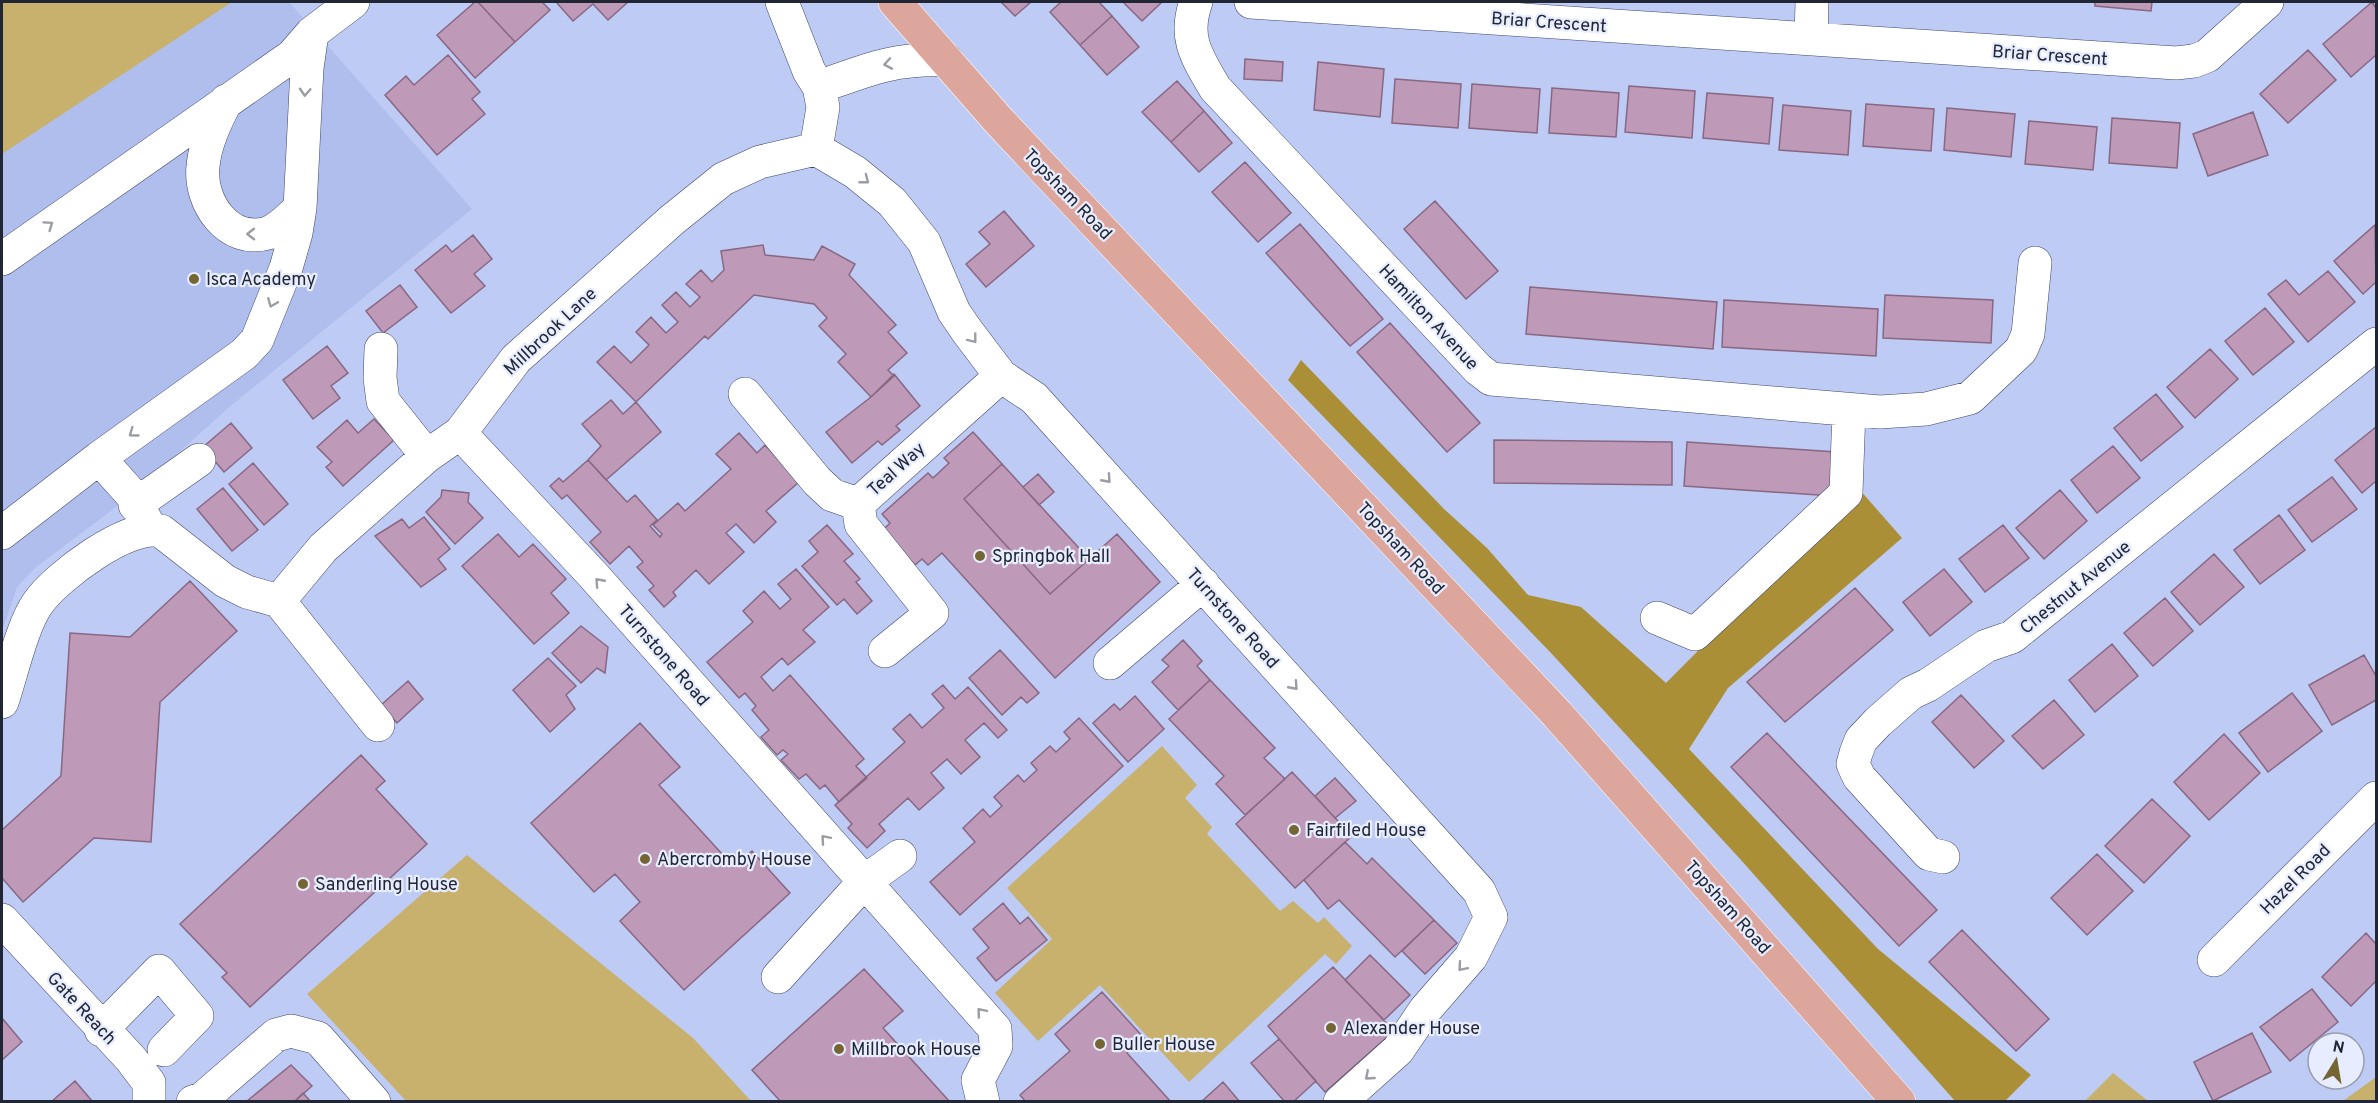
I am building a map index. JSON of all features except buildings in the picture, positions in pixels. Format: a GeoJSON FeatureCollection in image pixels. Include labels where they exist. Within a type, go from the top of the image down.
{"type":"FeatureCollection","features":[{"type":"Feature","properties":{"kind":"main road","name":"Topsham Road"},"geometry":{"type":"LineString","coordinates":[[895,2],[999,121],[1557,714],[1899,1101]]}},
{"type":"Feature","properties":{"kind":"street"},"geometry":{"type":"LineString","coordinates":[[2,259],[292,56],[317,30],[353,2]]}},
{"type":"Feature","properties":{"kind":"street"},"geometry":{"type":"LineString","coordinates":[[782,2],[809,71],[819,87],[823,107],[816,149]]}},
{"type":"Feature","properties":{"kind":"street","name":"Hamilton Avenue"},"geometry":{"type":"LineString","coordinates":[[1196,2],[1189,34],[1197,58],[1215,88],[1478,369],[1491,379],[1865,411],[1926,409],[1970,398],[2021,350],[2028,334],[2035,263]]}},
{"type":"Feature","properties":{"kind":"street","name":"Briar Crescent"},"geometry":{"type":"LineString","coordinates":[[1251,2],[2176,63],[2207,56],[2267,2]]}},
{"type":"Feature","properties":{"kind":"street"},"geometry":{"type":"LineString","coordinates":[[1811,39],[1812,2]]}},
{"type":"Feature","properties":{"kind":"street"},"geometry":{"type":"LineString","coordinates":[[2,533],[99,458],[244,354],[257,340],[286,268],[300,208],[307,68],[317,30]]}},
{"type":"Feature","properties":{"kind":"street"},"geometry":{"type":"LineString","coordinates":[[819,87],[881,64],[915,59],[946,60]]}},
{"type":"Feature","properties":{"kind":"street"},"geometry":{"type":"LineString","coordinates":[[226,101],[215,123],[202,167],[210,204],[226,226],[241,235],[270,232],[284,224],[300,208]]}},
{"type":"Feature","properties":{"kind":"street","name":"Turnstone Road"},"geometry":{"type":"LineString","coordinates":[[816,149],[855,172],[892,202],[924,242],[954,312],[1001,376],[1034,398],[1479,891],[1491,917],[1471,957],[1425,1010],[1398,1050],[1340,1101]]}},
{"type":"Feature","properties":{"kind":"street","name":"Millbrook Lane"},"geometry":{"type":"LineString","coordinates":[[279,601],[323,548],[427,456],[460,433],[516,359],[672,220],[723,179],[760,162],[816,149]]}},
{"type":"Feature","properties":{"kind":"street","name":"Chestnut Avenue"},"geometry":{"type":"LineString","coordinates":[[1943,857],[1929,854],[1859,777],[1853,764],[1861,741],[1911,693],[1928,685],[1986,646],[2012,638],[2376,344]]}},
{"type":"Feature","properties":{"kind":"street"},"geometry":{"type":"LineString","coordinates":[[381,349],[380,378],[383,401],[427,456]]}},
{"type":"Feature","properties":{"kind":"street","name":"Teal Way"},"geometry":{"type":"LineString","coordinates":[[745,394],[817,482],[832,495],[858,504],[1001,376]]}},
{"type":"Feature","properties":{"kind":"street"},"geometry":{"type":"LineString","coordinates":[[1657,618],[1695,634],[1846,493],[1865,411]]}},
{"type":"Feature","properties":{"kind":"street","name":"Turnstone Road"},"geometry":{"type":"LineString","coordinates":[[460,433],[490,468],[593,575],[995,1029],[996,1046],[978,1080],[983,1101]]}},
{"type":"Feature","properties":{"kind":"street"},"geometry":{"type":"LineString","coordinates":[[99,458],[132,495],[143,517],[225,581],[247,592],[279,601],[378,724]]}},
{"type":"Feature","properties":{"kind":"street"},"geometry":{"type":"LineString","coordinates":[[2,702],[37,603],[83,562],[118,540],[199,460]]}},
{"type":"Feature","properties":{"kind":"street"},"geometry":{"type":"LineString","coordinates":[[858,504],[861,524],[932,613],[885,651]]}},
{"type":"Feature","properties":{"kind":"street"},"geometry":{"type":"LineString","coordinates":[[1110,663],[1203,585]]}},
{"type":"Feature","properties":{"kind":"street","name":"Hazel Road"},"geometry":{"type":"LineString","coordinates":[[2214,960],[2376,798]]}},
{"type":"Feature","properties":{"kind":"street"},"geometry":{"type":"LineString","coordinates":[[778,977],[864,882],[900,856]]}},
{"type":"Feature","properties":{"kind":"street","name":"Gate Reach"},"geometry":{"type":"LineString","coordinates":[[2,920],[101,1030],[131,1059],[149,1083],[150,1101]]}},
{"type":"Feature","properties":{"kind":"street"},"geometry":{"type":"LineString","coordinates":[[101,1030],[159,971],[197,1017],[164,1050]]}},
{"type":"Feature","properties":{"kind":"street"},"geometry":{"type":"LineString","coordinates":[[193,1101],[202,1099],[276,1035],[291,1031],[318,1038],[374,1101]]}},
{"type":"Feature","properties":{"kind":"shaded area","name":"Isca Academy"},"geometry":{"type":"Polygon","coordinates":[[[2,2],[289,2],[472,209],[227,409],[132,495],[35,568],[17,587],[2,631],[2,2]]]}},
{"type":"Feature","properties":{"kind":"shaded area"},"geometry":{"type":"Polygon","coordinates":[[[2,2],[232,2],[2,154],[2,2]]]}},
{"type":"Feature","properties":{"kind":"shaded area"},"geometry":{"type":"Polygon","coordinates":[[[1301,360],[1444,509],[1487,548],[1528,595],[1581,607],[1666,683],[1859,489],[1902,538],[1728,688],[1689,749],[1878,949],[2031,1075],[2005,1101],[1955,1101],[1741,860],[1551,653],[1288,380],[1301,360]]]}},
{"type":"Feature","properties":{"kind":"shaded area"},"geometry":{"type":"Polygon","coordinates":[[[1162,746],[1197,785],[1185,798],[1212,827],[1207,834],[1280,911],[1293,901],[1318,923],[1324,917],[1352,946],[1336,964],[1325,954],[1189,1082],[1100,985],[1038,1041],[995,993],[1052,939],[1007,888],[1162,746]]]}},
{"type":"Feature","properties":{"kind":"shaded area"},"geometry":{"type":"Polygon","coordinates":[[[467,855],[693,1038],[751,1101],[406,1101],[307,994],[467,855]]]}},
{"type":"Feature","properties":{"kind":"shaded area"},"geometry":{"type":"Polygon","coordinates":[[[2113,1073],[2148,1101],[2085,1101],[2113,1073]]]}},
{"type":"Feature","properties":{"kind":"shaded area"},"geometry":{"type":"Polygon","coordinates":[[[2376,1077],[2376,1101],[2343,1101],[2357,1091],[2366,1091],[2366,1084],[2376,1077]]]}},
{"type":"Feature","properties":{"kind":"place","name":"Isca Academy"},"geometry":{"type":"Point","coordinates":[194,279]}},
{"type":"Feature","properties":{"kind":"place","name":"Springbok Hall"},"geometry":{"type":"Point","coordinates":[980,556]}},
{"type":"Feature","properties":{"kind":"place","name":"Fairfiled House"},"geometry":{"type":"Point","coordinates":[1294,830]}},
{"type":"Feature","properties":{"kind":"place","name":"Abercromby House"},"geometry":{"type":"Point","coordinates":[645,859]}},
{"type":"Feature","properties":{"kind":"place","name":"Sanderling House"},"geometry":{"type":"Point","coordinates":[303,884]}},
{"type":"Feature","properties":{"kind":"place","name":"Alexander House"},"geometry":{"type":"Point","coordinates":[1331,1028]}},
{"type":"Feature","properties":{"kind":"place","name":"Buller House"},"geometry":{"type":"Point","coordinates":[1100,1044]}},
{"type":"Feature","properties":{"kind":"place","name":"Millbrook House"},"geometry":{"type":"Point","coordinates":[839,1049]}}]}
